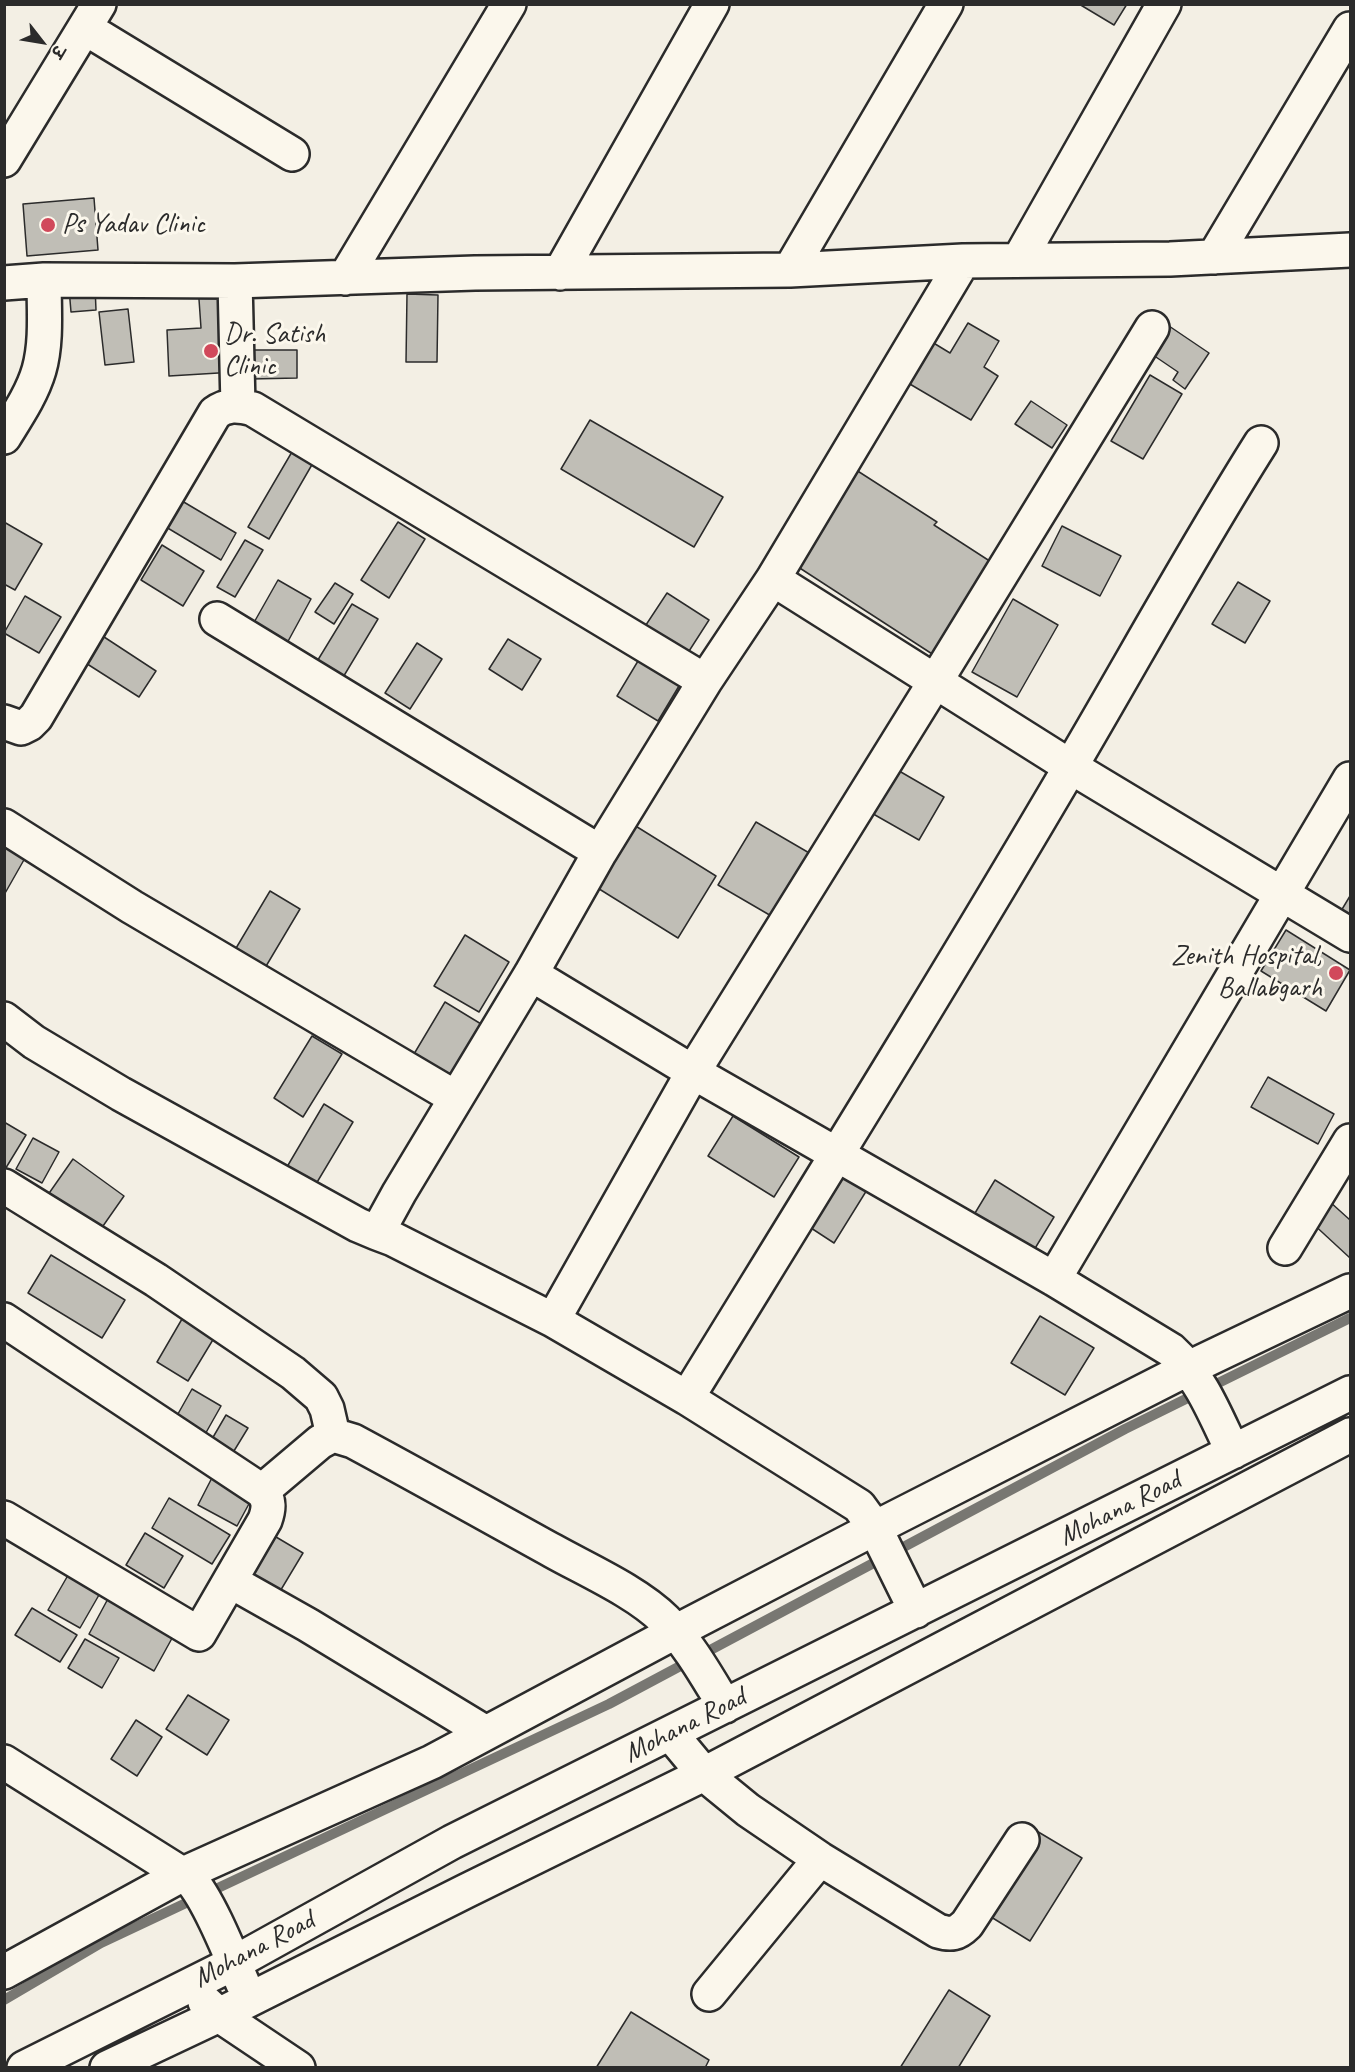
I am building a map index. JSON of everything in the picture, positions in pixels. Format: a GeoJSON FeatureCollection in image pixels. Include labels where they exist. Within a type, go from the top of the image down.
{"type":"FeatureCollection","features":[{"type":"Feature","properties":{"kind":"street"},"geometry":{"type":"LineString","coordinates":[[345,278],[509,4]]}},
{"type":"Feature","properties":{"kind":"street"},"geometry":{"type":"LineString","coordinates":[[560,273],[712,4]]}},
{"type":"Feature","properties":{"kind":"street"},"geometry":{"type":"LineString","coordinates":[[790,270],[946,4]]}},
{"type":"Feature","properties":{"kind":"street"},"geometry":{"type":"LineString","coordinates":[[1019,260],[1164,4]]}},
{"type":"Feature","properties":{"kind":"street"},"geometry":{"type":"LineString","coordinates":[[4,160],[92,16],[292,154]]}},
{"type":"Feature","properties":{"kind":"street"},"geometry":{"type":"LineString","coordinates":[[1214,257],[1350,29]]}},
{"type":"Feature","properties":{"kind":"street"},"geometry":{"type":"LineString","coordinates":[[4,283],[44,280],[235,281],[475,273],[790,270],[963,261],[1214,257],[1350,250]]}},
{"type":"Feature","properties":{"kind":"street"},"geometry":{"type":"LineString","coordinates":[[377,1233],[531,974],[600,852],[705,681],[773,579],[963,261]]}},
{"type":"Feature","properties":{"kind":"street"},"geometry":{"type":"LineString","coordinates":[[4,437],[28,398],[39,368],[43,333],[44,280]]}},
{"type":"Feature","properties":{"kind":"street"},"geometry":{"type":"LineString","coordinates":[[235,281],[238,406]]}},
{"type":"Feature","properties":{"kind":"street"},"geometry":{"type":"LineString","coordinates":[[553,1320],[693,1072],[1152,328]]}},
{"type":"Feature","properties":{"kind":"street"},"geometry":{"type":"LineString","coordinates":[[4,722],[21,728],[36,717],[216,413],[223,407],[238,406],[253,409],[705,681]]}},
{"type":"Feature","properties":{"kind":"street"},"geometry":{"type":"LineString","coordinates":[[687,1398],[1071,767],[1216,515],[1261,443]]}},
{"type":"Feature","properties":{"kind":"street"},"geometry":{"type":"LineString","coordinates":[[773,579],[1071,767],[1350,936]]}},
{"type":"Feature","properties":{"kind":"street"},"geometry":{"type":"LineString","coordinates":[[218,619],[600,852]]}},
{"type":"Feature","properties":{"kind":"street"},"geometry":{"type":"LineString","coordinates":[[1054,1279],[1350,779]]}},
{"type":"Feature","properties":{"kind":"street"},"geometry":{"type":"LineString","coordinates":[[4,826],[132,906],[456,1098]]}},
{"type":"Feature","properties":{"kind":"street"},"geometry":{"type":"LineString","coordinates":[[531,974],[693,1072],[1054,1279],[1171,1350],[1199,1384],[1233,1452]]}},
{"type":"Feature","properties":{"kind":"street"},"geometry":{"type":"LineString","coordinates":[[4,1019],[34,1042],[121,1094],[357,1225],[393,1239],[553,1320],[687,1398],[859,1506],[883,1545],[916,1611]]}},
{"type":"Feature","properties":{"kind":"street"},"geometry":{"type":"LineString","coordinates":[[1285,1248],[1350,1141]]}},
{"type":"Feature","properties":{"kind":"street"},"geometry":{"type":"LineString","coordinates":[[4,1186],[156,1280],[293,1373],[321,1397],[327,1409],[333,1435]]}},
{"type":"Feature","properties":{"kind":"street"},"geometry":{"type":"LineString","coordinates":[[4,1972],[432,1762],[678,1636],[883,1545],[1199,1384],[1350,1291]]}},
{"type":"Feature","properties":{"kind":"street"},"geometry":{"type":"LineString","coordinates":[[4,1320],[262,1491],[267,1497],[268,1504],[265,1520],[199,1634],[4,1518]]}},
{"type":"Feature","properties":{"kind":"street","name":"Mohana Road"},"geometry":{"type":"LineString","coordinates":[[24,2067],[234,1963],[452,1842],[1350,1394]]}},
{"type":"Feature","properties":{"kind":"street"},"geometry":{"type":"LineString","coordinates":[[262,1491],[320,1442],[333,1435],[352,1441],[609,1581],[651,1607],[678,1636],[725,1706]]}},
{"type":"Feature","properties":{"kind":"street","name":"Mohana Road"},"geometry":{"type":"LineString","coordinates":[[107,2067],[219,2015],[705,1774],[1350,1435]]}},
{"type":"Feature","properties":{"kind":"street"},"geometry":{"type":"LineString","coordinates":[[230,1581],[308,1624],[486,1733]]}},
{"type":"Feature","properties":{"kind":"street"},"geometry":{"type":"LineString","coordinates":[[670,1733],[705,1774],[748,1810],[820,1859],[938,1931],[949,1934],[959,1933],[1022,1840]]}},
{"type":"Feature","properties":{"kind":"street"},"geometry":{"type":"LineString","coordinates":[[4,1762],[190,1880],[212,1917],[249,2000]]}},
{"type":"Feature","properties":{"kind":"street"},"geometry":{"type":"LineString","coordinates":[[709,1994],[820,1859]]}},
{"type":"Feature","properties":{"kind":"street"},"geometry":{"type":"LineString","coordinates":[[189,1986],[219,2015],[298,2067]]}},
{"type":"Feature","properties":{"kind":"building"},"geometry":{"type":"Polygon","coordinates":[[[1079,4],[1127,4],[1114,25],[1079,4]]]}},
{"type":"Feature","properties":{"kind":"building"},"geometry":{"type":"Polygon","coordinates":[[[94,198],[98,250],[27,256],[23,204],[94,198]]]}},
{"type":"Feature","properties":{"kind":"building"},"geometry":{"type":"Polygon","coordinates":[[[230,284],[235,372],[169,376],[167,330],[201,328],[198,285],[230,284]]]}},
{"type":"Feature","properties":{"kind":"building"},"geometry":{"type":"Polygon","coordinates":[[[95,286],[96,310],[71,312],[69,288],[95,286]]]}},
{"type":"Feature","properties":{"kind":"building"},"geometry":{"type":"Polygon","coordinates":[[[407,294],[438,295],[437,362],[406,362],[407,294]]]}},
{"type":"Feature","properties":{"kind":"building"},"geometry":{"type":"Polygon","coordinates":[[[128,309],[134,362],[105,365],[99,312],[128,309]]]}},
{"type":"Feature","properties":{"kind":"building"},"geometry":{"type":"Polygon","coordinates":[[[968,323],[999,341],[984,367],[998,376],[971,420],[903,380],[927,339],[950,353],[968,323]]]}},
{"type":"Feature","properties":{"kind":"building"},"geometry":{"type":"Polygon","coordinates":[[[1169,326],[1209,353],[1185,389],[1173,380],[1178,372],[1150,353],[1169,326]]]}},
{"type":"Feature","properties":{"kind":"building"},"geometry":{"type":"Polygon","coordinates":[[[251,350],[297,350],[297,378],[251,379],[251,350]]]}},
{"type":"Feature","properties":{"kind":"building"},"geometry":{"type":"Polygon","coordinates":[[[1150,375],[1182,394],[1143,459],[1111,441],[1150,375]]]}},
{"type":"Feature","properties":{"kind":"building"},"geometry":{"type":"Polygon","coordinates":[[[1031,401],[1067,425],[1052,448],[1015,424],[1031,401]]]}},
{"type":"Feature","properties":{"kind":"building"},"geometry":{"type":"Polygon","coordinates":[[[590,420],[723,497],[694,547],[561,469],[590,420]]]}},
{"type":"Feature","properties":{"kind":"building"},"geometry":{"type":"Polygon","coordinates":[[[296,445],[317,456],[269,539],[248,527],[296,445]]]}},
{"type":"Feature","properties":{"kind":"building"},"geometry":{"type":"Polygon","coordinates":[[[853,468],[937,522],[934,525],[1002,569],[943,661],[792,563],[853,468]]]}},
{"type":"Feature","properties":{"kind":"building"},"geometry":{"type":"Polygon","coordinates":[[[177,498],[236,533],[221,560],[161,524],[177,498]]]}},
{"type":"Feature","properties":{"kind":"building"},"geometry":{"type":"Polygon","coordinates":[[[4,522],[42,544],[15,590],[4,584],[4,522]]]}},
{"type":"Feature","properties":{"kind":"building"},"geometry":{"type":"Polygon","coordinates":[[[398,522],[425,539],[389,598],[361,580],[398,522]]]}},
{"type":"Feature","properties":{"kind":"building"},"geometry":{"type":"Polygon","coordinates":[[[1062,526],[1121,556],[1100,596],[1042,566],[1062,526]]]}},
{"type":"Feature","properties":{"kind":"building"},"geometry":{"type":"Polygon","coordinates":[[[245,540],[263,550],[235,597],[217,587],[245,540]]]}},
{"type":"Feature","properties":{"kind":"building"},"geometry":{"type":"Polygon","coordinates":[[[162,545],[204,571],[183,606],[141,580],[162,545]]]}},
{"type":"Feature","properties":{"kind":"building"},"geometry":{"type":"Polygon","coordinates":[[[278,580],[311,599],[286,645],[252,626],[278,580]]]}},
{"type":"Feature","properties":{"kind":"building"},"geometry":{"type":"Polygon","coordinates":[[[1238,582],[1270,601],[1245,643],[1212,624],[1238,582]]]}},
{"type":"Feature","properties":{"kind":"building"},"geometry":{"type":"Polygon","coordinates":[[[335,583],[353,594],[334,624],[315,612],[335,583]]]}},
{"type":"Feature","properties":{"kind":"building"},"geometry":{"type":"Polygon","coordinates":[[[667,593],[709,620],[682,662],[640,634],[667,593]]]}},
{"type":"Feature","properties":{"kind":"building"},"geometry":{"type":"Polygon","coordinates":[[[25,596],[61,617],[39,653],[4,633],[25,596]]]}},
{"type":"Feature","properties":{"kind":"building"},"geometry":{"type":"Polygon","coordinates":[[[1013,599],[1058,625],[1017,697],[972,672],[1013,599]]]}},
{"type":"Feature","properties":{"kind":"building"},"geometry":{"type":"Polygon","coordinates":[[[352,604],[378,619],[339,684],[313,668],[352,604]]]}},
{"type":"Feature","properties":{"kind":"building"},"geometry":{"type":"Polygon","coordinates":[[[98,633],[156,671],[139,697],[81,660],[98,633]]]}},
{"type":"Feature","properties":{"kind":"building"},"geometry":{"type":"Polygon","coordinates":[[[508,639],[541,659],[522,690],[489,669],[508,639]]]}},
{"type":"Feature","properties":{"kind":"building"},"geometry":{"type":"Polygon","coordinates":[[[417,643],[442,659],[410,709],[385,693],[417,643]]]}},
{"type":"Feature","properties":{"kind":"building"},"geometry":{"type":"Polygon","coordinates":[[[647,646],[688,671],[658,721],[617,696],[647,646]]]}},
{"type":"Feature","properties":{"kind":"building"},"geometry":{"type":"Polygon","coordinates":[[[894,768],[944,797],[919,840],[868,811],[894,768]]]}},
{"type":"Feature","properties":{"kind":"building"},"geometry":{"type":"Polygon","coordinates":[[[756,822],[811,854],[773,917],[718,885],[756,822]]]}},
{"type":"Feature","properties":{"kind":"building"},"geometry":{"type":"Polygon","coordinates":[[[634,825],[716,876],[678,938],[596,887],[634,825]]]}},
{"type":"Feature","properties":{"kind":"building"},"geometry":{"type":"Polygon","coordinates":[[[4,845],[29,851],[4,895],[4,845]]]}},
{"type":"Feature","properties":{"kind":"building"},"geometry":{"type":"Polygon","coordinates":[[[270,891],[300,909],[259,978],[229,960],[270,891]]]}},
{"type":"Feature","properties":{"kind":"building"},"geometry":{"type":"Polygon","coordinates":[[[1350,896],[1350,924],[1338,916],[1350,896]]]}},
{"type":"Feature","properties":{"kind":"building"},"geometry":{"type":"Polygon","coordinates":[[[1286,930],[1350,970],[1326,1011],[1261,971],[1286,930]]]}},
{"type":"Feature","properties":{"kind":"building"},"geometry":{"type":"Polygon","coordinates":[[[465,935],[509,962],[479,1012],[434,986],[465,935]]]}},
{"type":"Feature","properties":{"kind":"building"},"geometry":{"type":"Polygon","coordinates":[[[445,1002],[486,1027],[449,1089],[408,1064],[445,1002]]]}},
{"type":"Feature","properties":{"kind":"building"},"geometry":{"type":"Polygon","coordinates":[[[312,1036],[342,1054],[303,1117],[274,1098],[312,1036]]]}},
{"type":"Feature","properties":{"kind":"building"},"geometry":{"type":"Polygon","coordinates":[[[1268,1077],[1334,1114],[1318,1144],[1251,1107],[1268,1077]]]}},
{"type":"Feature","properties":{"kind":"building"},"geometry":{"type":"Polygon","coordinates":[[[324,1104],[353,1122],[313,1189],[284,1172],[324,1104]]]}},
{"type":"Feature","properties":{"kind":"building"},"geometry":{"type":"Polygon","coordinates":[[[733,1116],[799,1157],[774,1197],[708,1156],[733,1116]]]}},
{"type":"Feature","properties":{"kind":"building"},"geometry":{"type":"Polygon","coordinates":[[[4,1122],[26,1135],[4,1171],[4,1122]]]}},
{"type":"Feature","properties":{"kind":"building"},"geometry":{"type":"Polygon","coordinates":[[[33,1138],[59,1152],[42,1183],[16,1169],[33,1138]]]}},
{"type":"Feature","properties":{"kind":"building"},"geometry":{"type":"Polygon","coordinates":[[[73,1159],[124,1196],[96,1236],[45,1199],[73,1159]]]}},
{"type":"Feature","properties":{"kind":"building"},"geometry":{"type":"Polygon","coordinates":[[[846,1171],[870,1185],[834,1243],[811,1228],[846,1171]]]}},
{"type":"Feature","properties":{"kind":"building"},"geometry":{"type":"Polygon","coordinates":[[[995,1180],[1054,1217],[1031,1255],[972,1218],[995,1180]]]}},
{"type":"Feature","properties":{"kind":"building"},"geometry":{"type":"Polygon","coordinates":[[[1329,1201],[1350,1220],[1350,1258],[1310,1221],[1329,1201]]]}},
{"type":"Feature","properties":{"kind":"building"},"geometry":{"type":"Polygon","coordinates":[[[51,1255],[125,1300],[102,1338],[28,1293],[51,1255]]]}},
{"type":"Feature","properties":{"kind":"building"},"geometry":{"type":"Polygon","coordinates":[[[1040,1316],[1094,1348],[1065,1395],[1011,1363],[1040,1316]]]}},
{"type":"Feature","properties":{"kind":"building"},"geometry":{"type":"Polygon","coordinates":[[[182,1319],[214,1338],[188,1381],[157,1362],[182,1319]]]}},
{"type":"Feature","properties":{"kind":"building"},"geometry":{"type":"Polygon","coordinates":[[[192,1389],[221,1406],[199,1445],[170,1428],[192,1389]]]}},
{"type":"Feature","properties":{"kind":"building"},"geometry":{"type":"Polygon","coordinates":[[[226,1415],[248,1428],[226,1464],[205,1451],[226,1415]]]}},
{"type":"Feature","properties":{"kind":"building"},"geometry":{"type":"Polygon","coordinates":[[[217,1468],[257,1489],[237,1526],[198,1505],[217,1468]]]}},
{"type":"Feature","properties":{"kind":"building"},"geometry":{"type":"Polygon","coordinates":[[[169,1498],[230,1535],[212,1564],[152,1528],[169,1498]]]}},
{"type":"Feature","properties":{"kind":"building"},"geometry":{"type":"Polygon","coordinates":[[[266,1531],[303,1553],[276,1598],[240,1577],[266,1531]]]}},
{"type":"Feature","properties":{"kind":"building"},"geometry":{"type":"Polygon","coordinates":[[[145,1533],[183,1556],[164,1588],[126,1565],[145,1533]]]}},
{"type":"Feature","properties":{"kind":"building"},"geometry":{"type":"Polygon","coordinates":[[[71,1570],[103,1588],[80,1628],[48,1610],[71,1570]]]}},
{"type":"Feature","properties":{"kind":"building"},"geometry":{"type":"Polygon","coordinates":[[[110,1595],[176,1631],[154,1671],[89,1634],[110,1595]]]}},
{"type":"Feature","properties":{"kind":"building"},"geometry":{"type":"Polygon","coordinates":[[[32,1608],[77,1635],[60,1662],[15,1635],[32,1608]]]}},
{"type":"Feature","properties":{"kind":"building"},"geometry":{"type":"Polygon","coordinates":[[[85,1639],[119,1658],[102,1688],[68,1668],[85,1639]]]}},
{"type":"Feature","properties":{"kind":"building"},"geometry":{"type":"Polygon","coordinates":[[[188,1695],[229,1720],[207,1755],[166,1729],[188,1695]]]}},
{"type":"Feature","properties":{"kind":"building"},"geometry":{"type":"Polygon","coordinates":[[[136,1720],[162,1737],[137,1776],[111,1759],[136,1720]]]}},
{"type":"Feature","properties":{"kind":"building"},"geometry":{"type":"Polygon","coordinates":[[[1035,1830],[1082,1858],[1030,1941],[983,1912],[1035,1830]]]}},
{"type":"Feature","properties":{"kind":"building"},"geometry":{"type":"Polygon","coordinates":[[[949,1990],[990,2016],[958,2068],[900,2068],[949,1990]]]}},
{"type":"Feature","properties":{"kind":"building"},"geometry":{"type":"Polygon","coordinates":[[[631,2012],[709,2060],[705,2068],[596,2068],[631,2012]]]}},
{"type":"Feature","properties":{"kind":"waterway"},"geometry":{"type":"LineString","coordinates":[[4,2000],[101,1943],[609,1704],[1125,1429],[1350,1318]]}},
{"type":"Feature","properties":{"kind":"place","name":"Ps Yadav Clinic"},"geometry":{"type":"Point","coordinates":[48,225]}},
{"type":"Feature","properties":{"kind":"place","name":"Dr. Satish Clinic"},"geometry":{"type":"Point","coordinates":[211,351]}},
{"type":"Feature","properties":{"kind":"place","name":"Zenith Hospital, Ballabgarh"},"geometry":{"type":"Point","coordinates":[1336,973]}}]}
